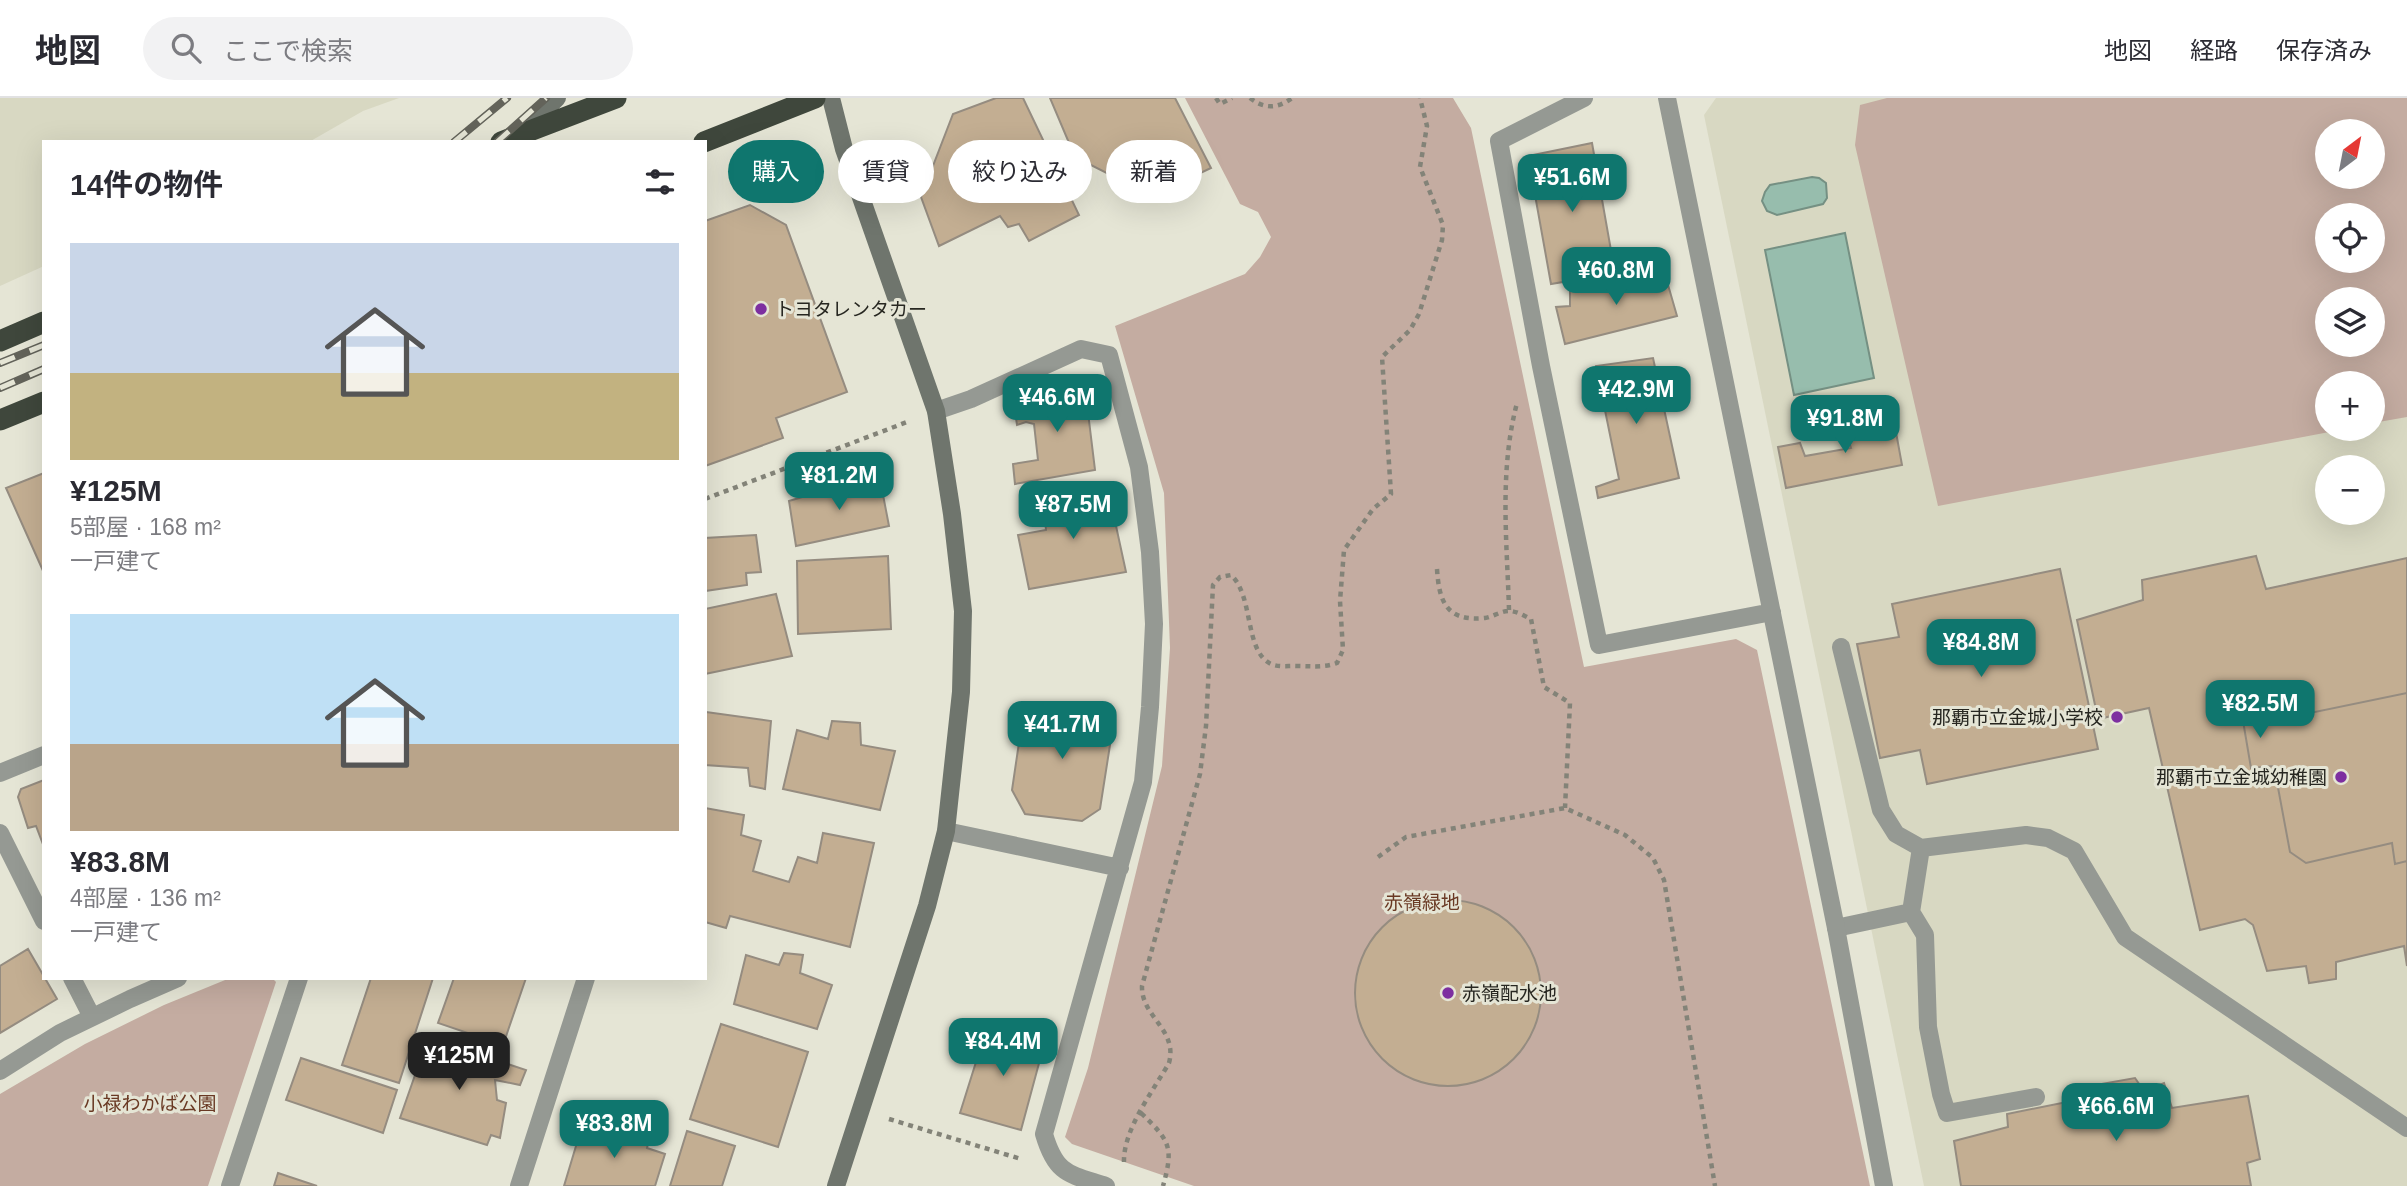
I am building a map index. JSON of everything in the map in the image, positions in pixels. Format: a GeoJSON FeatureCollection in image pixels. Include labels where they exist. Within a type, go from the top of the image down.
{"type":"FeatureCollection","features":[{"type":"Feature","properties":{"kind":"highway"},"geometry":{"type":"LineString","coordinates":[[510,138],[616,98]]}},
{"type":"Feature","properties":{"kind":"highway"},"geometry":{"type":"LineString","coordinates":[[707,141],[816,98]]}},
{"type":"Feature","properties":{"kind":"highway"},"geometry":{"type":"LineString","coordinates":[[0,341],[42,323]]}},
{"type":"Feature","properties":{"kind":"highway"},"geometry":{"type":"LineString","coordinates":[[0,420],[42,403]]}},
{"type":"Feature","properties":{"kind":"street"},"geometry":{"type":"LineString","coordinates":[[510,138],[557,98]]}},
{"type":"Feature","properties":{"kind":"street"},"geometry":{"type":"LineString","coordinates":[[831,98],[844,149],[936,411],[963,611],[961,692],[946,831],[926,906],[836,1186]]}},
{"type":"Feature","properties":{"kind":"street"},"geometry":{"type":"LineString","coordinates":[[1584,98],[1499,141],[1541,366],[1599,645],[1772,612]]}},
{"type":"Feature","properties":{"kind":"street"},"geometry":{"type":"LineString","coordinates":[[1667,98],[1836,928],[1884,1186]]}},
{"type":"Feature","properties":{"kind":"street"},"geometry":{"type":"LineString","coordinates":[[936,411],[971,399],[1080,349],[1108,355],[1139,467],[1150,552],[1154,624],[1143,782],[1044,1134],[1050,1154],[1065,1173],[1113,1180]]}},
{"type":"Feature","properties":{"kind":"street"},"geometry":{"type":"LineString","coordinates":[[1841,647],[1881,810],[1896,834],[1922,848],[2026,835],[2048,838],[2074,851],[2125,937],[2407,1128]]}},
{"type":"Feature","properties":{"kind":"street"},"geometry":{"type":"LineString","coordinates":[[0,773],[42,756]]}},
{"type":"Feature","properties":{"kind":"street"},"geometry":{"type":"LineString","coordinates":[[946,831],[1120,868]]}},
{"type":"Feature","properties":{"kind":"street"},"geometry":{"type":"LineString","coordinates":[[0,833],[42,917]]}},
{"type":"Feature","properties":{"kind":"street"},"geometry":{"type":"LineString","coordinates":[[1922,848],[1911,912],[1925,935],[1928,1027],[1947,1113],[2036,1097]]}},
{"type":"Feature","properties":{"kind":"street"},"geometry":{"type":"LineString","coordinates":[[1836,928],[1911,912]]}},
{"type":"Feature","properties":{"kind":"street"},"geometry":{"type":"LineString","coordinates":[[73,980],[92,1017]]}},
{"type":"Feature","properties":{"kind":"street"},"geometry":{"type":"LineString","coordinates":[[0,1070],[60,1033],[174,980]]}},
{"type":"Feature","properties":{"kind":"street"},"geometry":{"type":"LineString","coordinates":[[230,1186],[298,980]]}},
{"type":"Feature","properties":{"kind":"street"},"geometry":{"type":"LineString","coordinates":[[519,1186],[585,980]]}},
{"type":"Feature","properties":{"kind":"path"},"geometry":{"type":"LineString","coordinates":[[1216,98],[1220,104],[1232,98]]}},
{"type":"Feature","properties":{"kind":"path"},"geometry":{"type":"LineString","coordinates":[[1250,98],[1258,105],[1268,107],[1277,106],[1292,98]]}},
{"type":"Feature","properties":{"kind":"path"},"geometry":{"type":"LineString","coordinates":[[1113,1180],[1124,1162],[1124,1149],[1169,1063],[1172,1051],[1169,1038],[1142,997],[1142,986],[1200,774],[1206,726],[1213,585],[1220,577],[1231,575],[1237,580],[1258,650],[1268,663],[1326,667],[1337,663],[1343,650],[1340,601],[1344,550],[1373,509],[1391,494],[1382,357],[1410,330],[1419,314],[1442,240],[1443,225],[1420,167],[1427,126],[1420,98]]}},
{"type":"Feature","properties":{"kind":"path"},"geometry":{"type":"LineString","coordinates":[[1509,610],[1505,469],[1509,433],[1525,379],[1541,366]]}},
{"type":"Feature","properties":{"kind":"path"},"geometry":{"type":"LineString","coordinates":[[707,498],[936,411]]}},
{"type":"Feature","properties":{"kind":"path"},"geometry":{"type":"LineString","coordinates":[[1437,569],[1439,594],[1445,607],[1460,617],[1485,618],[1509,610],[1531,619],[1544,687],[1570,703],[1565,808]]}},
{"type":"Feature","properties":{"kind":"path"},"geometry":{"type":"LineString","coordinates":[[1378,857],[1406,837],[1565,808],[1625,835],[1653,858],[1664,880],[1715,1186]]}},
{"type":"Feature","properties":{"kind":"path"},"geometry":{"type":"LineString","coordinates":[[861,1111],[1065,1173]]}},
{"type":"Feature","properties":{"kind":"path"},"geometry":{"type":"LineString","coordinates":[[1141,1112],[1158,1128],[1167,1142],[1170,1154],[1163,1186]]}},
{"type":"Feature","properties":{"kind":"shaded area"},"geometry":{"type":"Polygon","coordinates":[[[0,98],[399,98],[363,111],[312,140],[42,140],[42,267],[0,286],[0,98]]]}},
{"type":"Feature","properties":{"kind":"shaded area","name":"那覇市立金城小学校"},"geometry":{"type":"Polygon","coordinates":[[[1716,98],[2407,98],[2407,1186],[1924,1186],[1704,115],[1716,98]]]}},
{"type":"Feature","properties":{"kind":"shaded area"},"geometry":{"type":"Polygon","coordinates":[[[1812,177],[1826,183],[1827,198],[1823,204],[1777,215],[1767,211],[1762,201],[1770,185],[1812,177]]]}},
{"type":"Feature","properties":{"kind":"shaded area"},"geometry":{"type":"Polygon","coordinates":[[[1845,233],[1874,378],[1794,395],[1765,250],[1845,233]]]}},
{"type":"Feature","properties":{"kind":"green space","name":"赤嶺緑地"},"geometry":{"type":"Polygon","coordinates":[[[1185,98],[1453,98],[1471,128],[1584,667],[1736,639],[1757,650],[1870,1186],[1194,1186],[1072,1144],[1065,1137],[1088,1068],[1162,766],[1170,648],[1164,493],[1115,326],[1245,274],[1260,257],[1271,237],[1258,212],[1240,204],[1185,98]]]}},
{"type":"Feature","properties":{"kind":"green space"},"geometry":{"type":"Polygon","coordinates":[[[1887,98],[2407,98],[2407,417],[2385,421],[2385,371],[2315,371],[2315,435],[1938,506],[1855,145],[1860,105],[1887,98]]]}},
{"type":"Feature","properties":{"kind":"green space","name":"小禄わかば公園"},"geometry":{"type":"Polygon","coordinates":[[[225,980],[276,982],[208,1186],[0,1186],[0,1094],[85,1044],[164,1005],[225,980]]]}},
{"type":"Feature","properties":{"kind":"building"},"geometry":{"type":"Polygon","coordinates":[[[996,98],[1023,98],[1043,140],[948,140],[948,203],[1073,203],[1079,215],[1029,241],[1019,224],[1008,227],[1000,216],[939,246],[923,203],[934,203],[934,163],[953,114],[996,98]]]}},
{"type":"Feature","properties":{"kind":"building"},"geometry":{"type":"Polygon","coordinates":[[[1050,98],[1175,98],[1197,140],[1106,140],[1106,173],[1092,166],[1092,140],[1068,140],[1050,98]]]}},
{"type":"Feature","properties":{"kind":"building"},"geometry":{"type":"Polygon","coordinates":[[[1592,143],[1615,273],[1551,284],[1528,156],[1592,143]]]}},
{"type":"Feature","properties":{"kind":"building"},"geometry":{"type":"Polygon","coordinates":[[[1202,150],[1211,168],[1202,172],[1202,150]]]}},
{"type":"Feature","properties":{"kind":"building","name":"トヨタレンタカー"},"geometry":{"type":"Polygon","coordinates":[[[750,205],[786,225],[847,392],[776,418],[783,438],[707,465],[707,220],[750,205]]]}},
{"type":"Feature","properties":{"kind":"building"},"geometry":{"type":"Polygon","coordinates":[[[1664,271],[1677,316],[1565,344],[1556,307],[1570,306],[1570,290],[1664,271]]]}},
{"type":"Feature","properties":{"kind":"building"},"geometry":{"type":"Polygon","coordinates":[[[1653,358],[1679,478],[1598,498],[1596,487],[1619,479],[1596,366],[1653,358]]]}},
{"type":"Feature","properties":{"kind":"building"},"geometry":{"type":"Polygon","coordinates":[[[1070,383],[1085,388],[1095,470],[1015,484],[1013,464],[1038,460],[1034,424],[1026,422],[1017,425],[1014,405],[1070,383]]]}},
{"type":"Feature","properties":{"kind":"building"},"geometry":{"type":"Polygon","coordinates":[[[1893,416],[1902,465],[1786,488],[1778,447],[1800,443],[1805,456],[1851,448],[1847,435],[1855,433],[1853,423],[1893,416]]]}},
{"type":"Feature","properties":{"kind":"building"},"geometry":{"type":"Polygon","coordinates":[[[42,474],[42,569],[6,488],[42,474]]]}},
{"type":"Feature","properties":{"kind":"building"},"geometry":{"type":"Polygon","coordinates":[[[879,474],[889,526],[796,546],[789,501],[879,474]]]}},
{"type":"Feature","properties":{"kind":"building"},"geometry":{"type":"Polygon","coordinates":[[[1108,489],[1126,572],[1029,589],[1018,535],[1046,530],[1043,499],[1108,489]]]}},
{"type":"Feature","properties":{"kind":"building"},"geometry":{"type":"Polygon","coordinates":[[[756,535],[761,572],[746,573],[747,585],[707,591],[707,538],[756,535]]]}},
{"type":"Feature","properties":{"kind":"building"},"geometry":{"type":"Polygon","coordinates":[[[888,556],[891,629],[798,634],[797,561],[888,556]]]}},
{"type":"Feature","properties":{"kind":"building"},"geometry":{"type":"Polygon","coordinates":[[[2256,556],[2266,589],[2407,558],[2407,693],[2291,717],[2284,705],[2242,715],[2251,768],[2274,766],[2290,852],[2306,863],[2392,843],[2395,864],[2407,861],[2407,966],[2404,946],[2336,962],[2336,979],[2309,983],[2306,966],[2267,971],[2253,925],[2245,919],[2200,930],[2149,708],[2098,719],[2077,620],[2143,600],[2142,580],[2256,556]]]}},
{"type":"Feature","properties":{"kind":"building"},"geometry":{"type":"Polygon","coordinates":[[[2256,556],[2266,589],[2407,558],[2407,966],[2404,946],[2336,962],[2336,979],[2309,983],[2306,966],[2267,971],[2253,925],[2245,919],[2200,930],[2149,708],[2098,719],[2077,620],[2143,600],[2142,580],[2256,556]]]}},
{"type":"Feature","properties":{"kind":"building"},"geometry":{"type":"Polygon","coordinates":[[[2060,569],[2098,749],[1927,784],[1920,750],[1880,758],[1857,644],[1899,637],[1892,604],[2060,569]]]}},
{"type":"Feature","properties":{"kind":"building"},"geometry":{"type":"Polygon","coordinates":[[[776,594],[792,656],[707,674],[707,609],[776,594]]]}},
{"type":"Feature","properties":{"kind":"building"},"geometry":{"type":"Polygon","coordinates":[[[1025,702],[1115,713],[1100,809],[1082,821],[1025,814],[1012,790],[1025,702]]]}},
{"type":"Feature","properties":{"kind":"building"},"geometry":{"type":"Polygon","coordinates":[[[707,712],[771,721],[765,789],[750,786],[748,768],[707,765],[707,712]]]}},
{"type":"Feature","properties":{"kind":"building"},"geometry":{"type":"Polygon","coordinates":[[[832,721],[860,723],[861,745],[895,751],[880,810],[783,789],[797,730],[828,739],[832,721]]]}},
{"type":"Feature","properties":{"kind":"building"},"geometry":{"type":"Polygon","coordinates":[[[42,781],[42,842],[36,826],[28,828],[18,797],[21,789],[42,781]]]}},
{"type":"Feature","properties":{"kind":"building"},"geometry":{"type":"Polygon","coordinates":[[[707,808],[744,815],[741,835],[761,841],[753,871],[789,882],[798,857],[817,863],[823,833],[874,843],[850,947],[730,916],[726,928],[707,923],[707,808]]]}},
{"type":"Feature","properties":{"kind":"building","name":"赤嶺配水池"},"geometry":{"type":"Polygon","coordinates":[[[1448,900],[1484,907],[1514,927],[1534,957],[1541,993],[1534,1029],[1514,1059],[1484,1079],[1448,1086],[1412,1079],[1382,1059],[1362,1029],[1355,993],[1362,957],[1382,927],[1412,907],[1448,900]]]}},
{"type":"Feature","properties":{"kind":"building"},"geometry":{"type":"Polygon","coordinates":[[[28,949],[42,973],[42,980],[46,980],[57,999],[0,1033],[0,966],[28,949]]]}},
{"type":"Feature","properties":{"kind":"building"},"geometry":{"type":"Polygon","coordinates":[[[784,953],[803,955],[800,973],[832,985],[817,1029],[734,1004],[746,955],[779,965],[784,953]]]}},
{"type":"Feature","properties":{"kind":"building"},"geometry":{"type":"Polygon","coordinates":[[[370,980],[432,980],[399,1083],[342,1065],[370,980]]]}},
{"type":"Feature","properties":{"kind":"building"},"geometry":{"type":"Polygon","coordinates":[[[453,980],[525,980],[503,1045],[438,1023],[453,980]]]}},
{"type":"Feature","properties":{"kind":"building"},"geometry":{"type":"Polygon","coordinates":[[[721,1024],[808,1052],[778,1147],[690,1119],[721,1024]]]}},
{"type":"Feature","properties":{"kind":"building"},"geometry":{"type":"Polygon","coordinates":[[[987,1027],[1045,1041],[1021,1130],[960,1113],[987,1027]]]}},
{"type":"Feature","properties":{"kind":"building"},"geometry":{"type":"Polygon","coordinates":[[[428,1038],[526,1070],[520,1085],[495,1080],[497,1100],[506,1103],[500,1138],[491,1135],[487,1145],[400,1118],[428,1038]]]}},
{"type":"Feature","properties":{"kind":"building"},"geometry":{"type":"Polygon","coordinates":[[[301,1058],[397,1090],[383,1133],[286,1100],[301,1058]]]}},
{"type":"Feature","properties":{"kind":"building"},"geometry":{"type":"Polygon","coordinates":[[[2135,1078],[2144,1091],[2164,1083],[2172,1108],[2248,1096],[2260,1159],[2247,1163],[2251,1186],[1961,1186],[1954,1141],[2008,1127],[2007,1114],[2092,1097],[2090,1086],[2135,1078]]]}},
{"type":"Feature","properties":{"kind":"building"},"geometry":{"type":"Polygon","coordinates":[[[625,1125],[651,1132],[647,1148],[665,1154],[655,1186],[564,1186],[582,1126],[619,1138],[625,1125]]]}},
{"type":"Feature","properties":{"kind":"building"},"geometry":{"type":"Polygon","coordinates":[[[687,1131],[735,1146],[722,1186],[670,1186],[687,1131]]]}},
{"type":"Feature","properties":{"kind":"building"},"geometry":{"type":"Polygon","coordinates":[[[278,1173],[317,1186],[274,1186],[278,1173]]]}},
{"type":"Feature","properties":{"kind":"railway"},"geometry":{"type":"LineString","coordinates":[[456,140],[507,98]]}},
{"type":"Feature","properties":{"kind":"railway"},"geometry":{"type":"LineString","coordinates":[[499,140],[546,98]]}},
{"type":"Feature","properties":{"kind":"railway"},"geometry":{"type":"LineString","coordinates":[[0,363],[42,346]]}},
{"type":"Feature","properties":{"kind":"railway"},"geometry":{"type":"LineString","coordinates":[[0,388],[42,370]]}},
{"type":"Feature","properties":{"kind":"place","name":"トヨタレンタカー"},"geometry":{"type":"Point","coordinates":[761,309]}},
{"type":"Feature","properties":{"kind":"place","name":"那覇市立金城小学校"},"geometry":{"type":"Point","coordinates":[2117,717]}},
{"type":"Feature","properties":{"kind":"place","name":"那覇市立金城幼稚園"},"geometry":{"type":"Point","coordinates":[2341,777]}},
{"type":"Feature","properties":{"kind":"place","name":"赤嶺配水池"},"geometry":{"type":"Point","coordinates":[1448,993]}}]}
